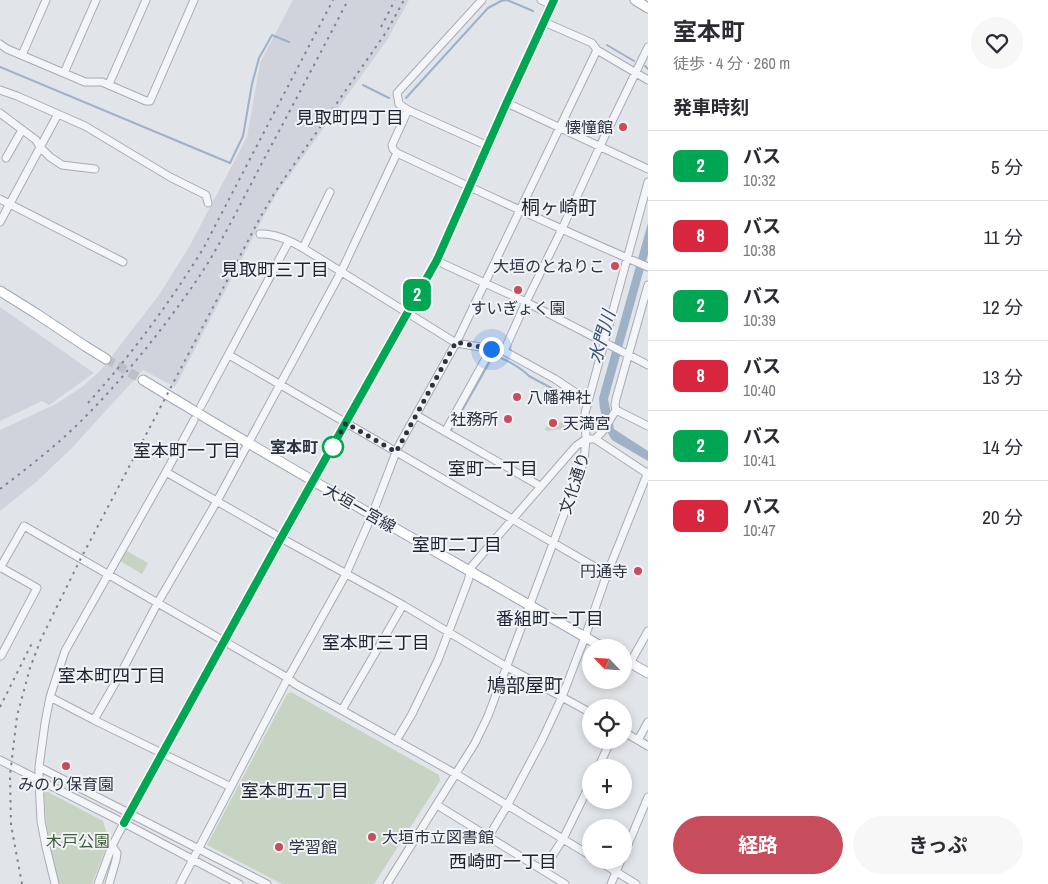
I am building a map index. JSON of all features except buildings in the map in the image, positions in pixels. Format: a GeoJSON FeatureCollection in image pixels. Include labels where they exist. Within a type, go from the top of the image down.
{"type":"FeatureCollection","features":[{"type":"Feature","properties":{"kind":"main road"},"geometry":{"type":"LineString","coordinates":[[635,0],[648,8]]}},
{"type":"Feature","properties":{"kind":"main road"},"geometry":{"type":"LineString","coordinates":[[0,292],[106,359]]}},
{"type":"Feature","properties":{"kind":"main road","name":"大垣一宮線"},"geometry":{"type":"LineString","coordinates":[[143,380],[372,516],[588,639]]}},
{"type":"Feature","properties":{"kind":"main road"},"geometry":{"type":"LineString","coordinates":[[632,664],[648,673]]}},
{"type":"Feature","properties":{"kind":"street"},"geometry":{"type":"LineString","coordinates":[[22,55],[46,0]]}},
{"type":"Feature","properties":{"kind":"street"},"geometry":{"type":"LineString","coordinates":[[64,73],[96,0]]}},
{"type":"Feature","properties":{"kind":"street"},"geometry":{"type":"LineString","coordinates":[[109,84],[146,0]]}},
{"type":"Feature","properties":{"kind":"street"},"geometry":{"type":"LineString","coordinates":[[0,44],[7,49],[85,82],[109,84],[146,101],[150,101],[194,0]]}},
{"type":"Feature","properties":{"kind":"street"},"geometry":{"type":"LineString","coordinates":[[482,0],[397,92],[399,104],[408,110],[488,146]]}},
{"type":"Feature","properties":{"kind":"street"},"geometry":{"type":"LineString","coordinates":[[98,884],[112,846],[128,813],[437,260],[553,3],[541,0]]}},
{"type":"Feature","properties":{"kind":"street"},"geometry":{"type":"LineString","coordinates":[[544,22],[592,43],[597,50],[648,80]]}},
{"type":"Feature","properties":{"kind":"street"},"geometry":{"type":"LineString","coordinates":[[504,351],[648,48]]}},
{"type":"Feature","properties":{"kind":"street"},"geometry":{"type":"LineString","coordinates":[[180,884],[288,678],[346,574],[372,516],[396,452],[456,342],[597,50]]}},
{"type":"Feature","properties":{"kind":"street"},"geometry":{"type":"LineString","coordinates":[[0,90],[85,126],[170,177],[206,196],[208,203]]}},
{"type":"Feature","properties":{"kind":"street"},"geometry":{"type":"LineString","coordinates":[[507,102],[648,169]]}},
{"type":"Feature","properties":{"kind":"street"},"geometry":{"type":"LineString","coordinates":[[408,110],[392,145],[392,149],[397,153],[648,267]]}},
{"type":"Feature","properties":{"kind":"street"},"geometry":{"type":"LineString","coordinates":[[0,113],[36,140],[50,157],[62,165],[95,169]]}},
{"type":"Feature","properties":{"kind":"street"},"geometry":{"type":"LineString","coordinates":[[0,222],[58,114]]}},
{"type":"Feature","properties":{"kind":"street"},"geometry":{"type":"LineString","coordinates":[[6,158],[22,130]]}},
{"type":"Feature","properties":{"kind":"street"},"geometry":{"type":"LineString","coordinates":[[94,720],[157,604],[217,501],[341,272],[397,153]]}},
{"type":"Feature","properties":{"kind":"street","name":"文化通り"},"geometry":{"type":"LineString","coordinates":[[386,884],[475,743],[485,722],[584,462],[586,439],[585,413],[604,342],[631,260],[648,182]]}},
{"type":"Feature","properties":{"kind":"street"},"geometry":{"type":"LineString","coordinates":[[304,248],[330,192]]}},
{"type":"Feature","properties":{"kind":"street"},"geometry":{"type":"LineString","coordinates":[[0,199],[122,262]]}},
{"type":"Feature","properties":{"kind":"street"},"geometry":{"type":"LineString","coordinates":[[260,234],[268,233],[304,248],[456,342],[504,351],[555,379],[588,401]]}},
{"type":"Feature","properties":{"kind":"street"},"geometry":{"type":"LineString","coordinates":[[201,406],[289,241]]}},
{"type":"Feature","properties":{"kind":"street"},"geometry":{"type":"LineString","coordinates":[[437,260],[526,302],[648,365]]}},
{"type":"Feature","properties":{"kind":"street"},"geometry":{"type":"LineString","coordinates":[[595,439],[603,431],[614,412],[626,353],[648,285]]}},
{"type":"Feature","properties":{"kind":"street"},"geometry":{"type":"LineString","coordinates":[[445,432],[491,349]]}},
{"type":"Feature","properties":{"kind":"street"},"geometry":{"type":"LineString","coordinates":[[229,355],[607,574]]}},
{"type":"Feature","properties":{"kind":"street"},"geometry":{"type":"LineString","coordinates":[[614,412],[648,426]]}},
{"type":"Feature","properties":{"kind":"street"},"geometry":{"type":"LineString","coordinates":[[416,415],[540,486]]}},
{"type":"Feature","properties":{"kind":"street"},"geometry":{"type":"LineString","coordinates":[[55,884],[41,821],[39,780],[44,722],[50,697],[65,651],[194,420]]}},
{"type":"Feature","properties":{"kind":"street"},"geometry":{"type":"LineString","coordinates":[[396,741],[412,714],[438,660],[472,566],[576,446],[586,439],[595,439],[648,473],[607,574],[562,697],[542,740],[507,806],[488,836]]}},
{"type":"Feature","properties":{"kind":"street"},"geometry":{"type":"LineString","coordinates":[[166,472],[281,538],[403,604],[507,667],[582,708]]}},
{"type":"Feature","properties":{"kind":"street"},"geometry":{"type":"LineString","coordinates":[[0,656],[37,588],[0,568],[24,526],[288,678],[295,684],[456,774],[582,850]]}},
{"type":"Feature","properties":{"kind":"street"},"geometry":{"type":"LineString","coordinates":[[342,710],[403,604]]}},
{"type":"Feature","properties":{"kind":"street"},"geometry":{"type":"LineString","coordinates":[[632,654],[648,631]]}},
{"type":"Feature","properties":{"kind":"street"},"geometry":{"type":"LineString","coordinates":[[50,697],[230,787]]}},
{"type":"Feature","properties":{"kind":"street"},"geometry":{"type":"LineString","coordinates":[[638,740],[648,722]]}},
{"type":"Feature","properties":{"kind":"street"},"geometry":{"type":"LineString","coordinates":[[632,737],[648,746]]}},
{"type":"Feature","properties":{"kind":"street"},"geometry":{"type":"LineString","coordinates":[[1,763],[124,823],[239,884]]}},
{"type":"Feature","properties":{"kind":"street"},"geometry":{"type":"LineString","coordinates":[[39,767],[267,884]]}},
{"type":"Feature","properties":{"kind":"street"},"geometry":{"type":"LineString","coordinates":[[632,835],[648,797]]}},
{"type":"Feature","properties":{"kind":"street"},"geometry":{"type":"LineString","coordinates":[[543,870],[564,839],[582,801]]}},
{"type":"Feature","properties":{"kind":"street"},"geometry":{"type":"LineString","coordinates":[[437,804],[565,884]]}},
{"type":"Feature","properties":{"kind":"street"},"geometry":{"type":"LineString","coordinates":[[109,884],[117,853],[112,846]]}},
{"type":"Feature","properties":{"kind":"street"},"geometry":{"type":"LineString","coordinates":[[611,869],[636,884]]}},
{"type":"Feature","properties":{"kind":"street"},"geometry":{"type":"LineString","coordinates":[[610,884],[617,869]]}},
{"type":"Feature","properties":{"kind":"shaded area"},"geometry":{"type":"Polygon","coordinates":[[[293,0],[409,0],[387,40],[277,193],[175,387],[143,370],[71,449],[35,483],[0,511],[0,430],[56,404],[82,387],[101,370],[159,295],[189,247],[247,137],[260,63],[293,0]]]}},
{"type":"Feature","properties":{"kind":"shaded area"},"geometry":{"type":"Polygon","coordinates":[[[0,307],[94,373],[49,405],[42,401],[0,421],[0,307]]]}},
{"type":"Feature","properties":{"kind":"green space"},"geometry":{"type":"Polygon","coordinates":[[[569,420],[572,422],[570,428],[545,430],[546,427],[569,420]]]}},
{"type":"Feature","properties":{"kind":"green space"},"geometry":{"type":"Polygon","coordinates":[[[125,550],[148,563],[142,574],[120,561],[125,550]]]}},
{"type":"Feature","properties":{"kind":"green space"},"geometry":{"type":"Polygon","coordinates":[[[291,692],[439,775],[440,781],[374,884],[282,884],[207,845],[287,694],[291,692]]]}},
{"type":"Feature","properties":{"kind":"green space","name":"木戸公園"},"geometry":{"type":"Polygon","coordinates":[[[44,790],[103,821],[109,840],[92,884],[59,884],[51,856],[44,790]]]}},
{"type":"Feature","properties":{"kind":"water"},"geometry":{"type":"Polygon","coordinates":[[[648,223],[648,254],[608,399],[614,429],[648,451],[648,461],[612,440],[603,420],[599,398],[648,223]]]}},
{"type":"Feature","properties":{"kind":"waterway"},"geometry":{"type":"LineString","coordinates":[[406,98],[488,8],[507,0],[533,11]]}},
{"type":"Feature","properties":{"kind":"waterway"},"geometry":{"type":"LineString","coordinates":[[0,67],[230,163],[243,136],[252,84],[259,58],[272,35],[289,42]]}},
{"type":"Feature","properties":{"kind":"waterway"},"geometry":{"type":"LineString","coordinates":[[607,45],[634,61]]}},
{"type":"Feature","properties":{"kind":"waterway"},"geometry":{"type":"LineString","coordinates":[[645,66],[648,69]]}},
{"type":"Feature","properties":{"kind":"waterway"},"geometry":{"type":"LineString","coordinates":[[363,85],[389,98]]}},
{"type":"Feature","properties":{"kind":"waterway"},"geometry":{"type":"LineString","coordinates":[[451,430],[493,356],[512,363],[529,376],[568,397]]}},
{"type":"Feature","properties":{"kind":"tunnel"},"geometry":{"type":"LineString","coordinates":[[106,359],[143,380]]}},
{"type":"Feature","properties":{"kind":"railway"},"geometry":{"type":"LineString","coordinates":[[88,403],[149,329],[203,249],[333,0]]}},
{"type":"Feature","properties":{"kind":"railway"},"geometry":{"type":"LineString","coordinates":[[0,489],[58,443],[76,426],[158,334],[187,294],[225,232],[348,0]]}},
{"type":"Feature","properties":{"kind":"railway"},"geometry":{"type":"LineString","coordinates":[[381,27],[395,0]]}},
{"type":"Feature","properties":{"kind":"railway"},"geometry":{"type":"LineString","coordinates":[[22,884],[11,825],[10,775],[17,716],[30,668],[41,639],[79,562],[261,216],[275,192],[387,31],[404,0]]}},
{"type":"Feature","properties":{"kind":"railway"},"geometry":{"type":"LineString","coordinates":[[0,707],[33,641]]}},
{"type":"Feature","properties":{"kind":"bus line","name":"2"},"geometry":{"type":"LineString","coordinates":[[124,823],[437,260],[554,0]]}},
{"type":"Feature","properties":{"kind":"place","name":"懐憧館"},"geometry":{"type":"Point","coordinates":[623,127]}},
{"type":"Feature","properties":{"kind":"place","name":"大垣のとねりこ"},"geometry":{"type":"Point","coordinates":[615,266]}},
{"type":"Feature","properties":{"kind":"place","name":"すいぎょく園"},"geometry":{"type":"Point","coordinates":[518,290]}},
{"type":"Feature","properties":{"kind":"place","name":"八幡神社"},"geometry":{"type":"Point","coordinates":[517,397]}},
{"type":"Feature","properties":{"kind":"place","name":"社務所"},"geometry":{"type":"Point","coordinates":[508,419]}},
{"type":"Feature","properties":{"kind":"place","name":"天満宮"},"geometry":{"type":"Point","coordinates":[553,423]}},
{"type":"Feature","properties":{"kind":"place","name":"室本町"},"geometry":{"type":"Point","coordinates":[333,447]}},
{"type":"Feature","properties":{"kind":"place","name":"円通寺"},"geometry":{"type":"Point","coordinates":[638,571]}},
{"type":"Feature","properties":{"kind":"place","name":"みのり保育園"},"geometry":{"type":"Point","coordinates":[66,766]}},
{"type":"Feature","properties":{"kind":"place","name":"大垣市立図書館"},"geometry":{"type":"Point","coordinates":[372,837]}},
{"type":"Feature","properties":{"kind":"place","name":"学習館"},"geometry":{"type":"Point","coordinates":[279,847]}},
{"type":"Feature","properties":{"kind":"district","name":"見取町四丁目"},"geometry":{"type":"Point","coordinates":[350,118]}},
{"type":"Feature","properties":{"kind":"district","name":"桐ヶ崎町"},"geometry":{"type":"Point","coordinates":[559,207]}},
{"type":"Feature","properties":{"kind":"district","name":"見取町三丁目"},"geometry":{"type":"Point","coordinates":[275,270]}},
{"type":"Feature","properties":{"kind":"district","name":"室本町一丁目"},"geometry":{"type":"Point","coordinates":[187,451]}},
{"type":"Feature","properties":{"kind":"district","name":"室町一丁目"},"geometry":{"type":"Point","coordinates":[493,469]}},
{"type":"Feature","properties":{"kind":"district","name":"室町二丁目"},"geometry":{"type":"Point","coordinates":[457,545]}},
{"type":"Feature","properties":{"kind":"district","name":"番組町一丁目"},"geometry":{"type":"Point","coordinates":[550,619]}},
{"type":"Feature","properties":{"kind":"district","name":"室本町三丁目"},"geometry":{"type":"Point","coordinates":[376,643]}},
{"type":"Feature","properties":{"kind":"district","name":"室本町四丁目"},"geometry":{"type":"Point","coordinates":[112,676]}},
{"type":"Feature","properties":{"kind":"district","name":"鳩部屋町"},"geometry":{"type":"Point","coordinates":[525,685]}},
{"type":"Feature","properties":{"kind":"district","name":"室本町五丁目"},"geometry":{"type":"Point","coordinates":[295,791]}},
{"type":"Feature","properties":{"kind":"district","name":"西崎町一丁目"},"geometry":{"type":"Point","coordinates":[503,862]}},
{"type":"Feature","properties":{"kind":"route"},"geometry":{"type":"LineString","coordinates":[[333,447],[330,451],[346,423],[396,452],[456,342],[491,349]]}},
{"type":"Feature","properties":{"kind":"water label","name":"水門川"},"geometry":{"type":"Point","coordinates":[602,337]}}]}
